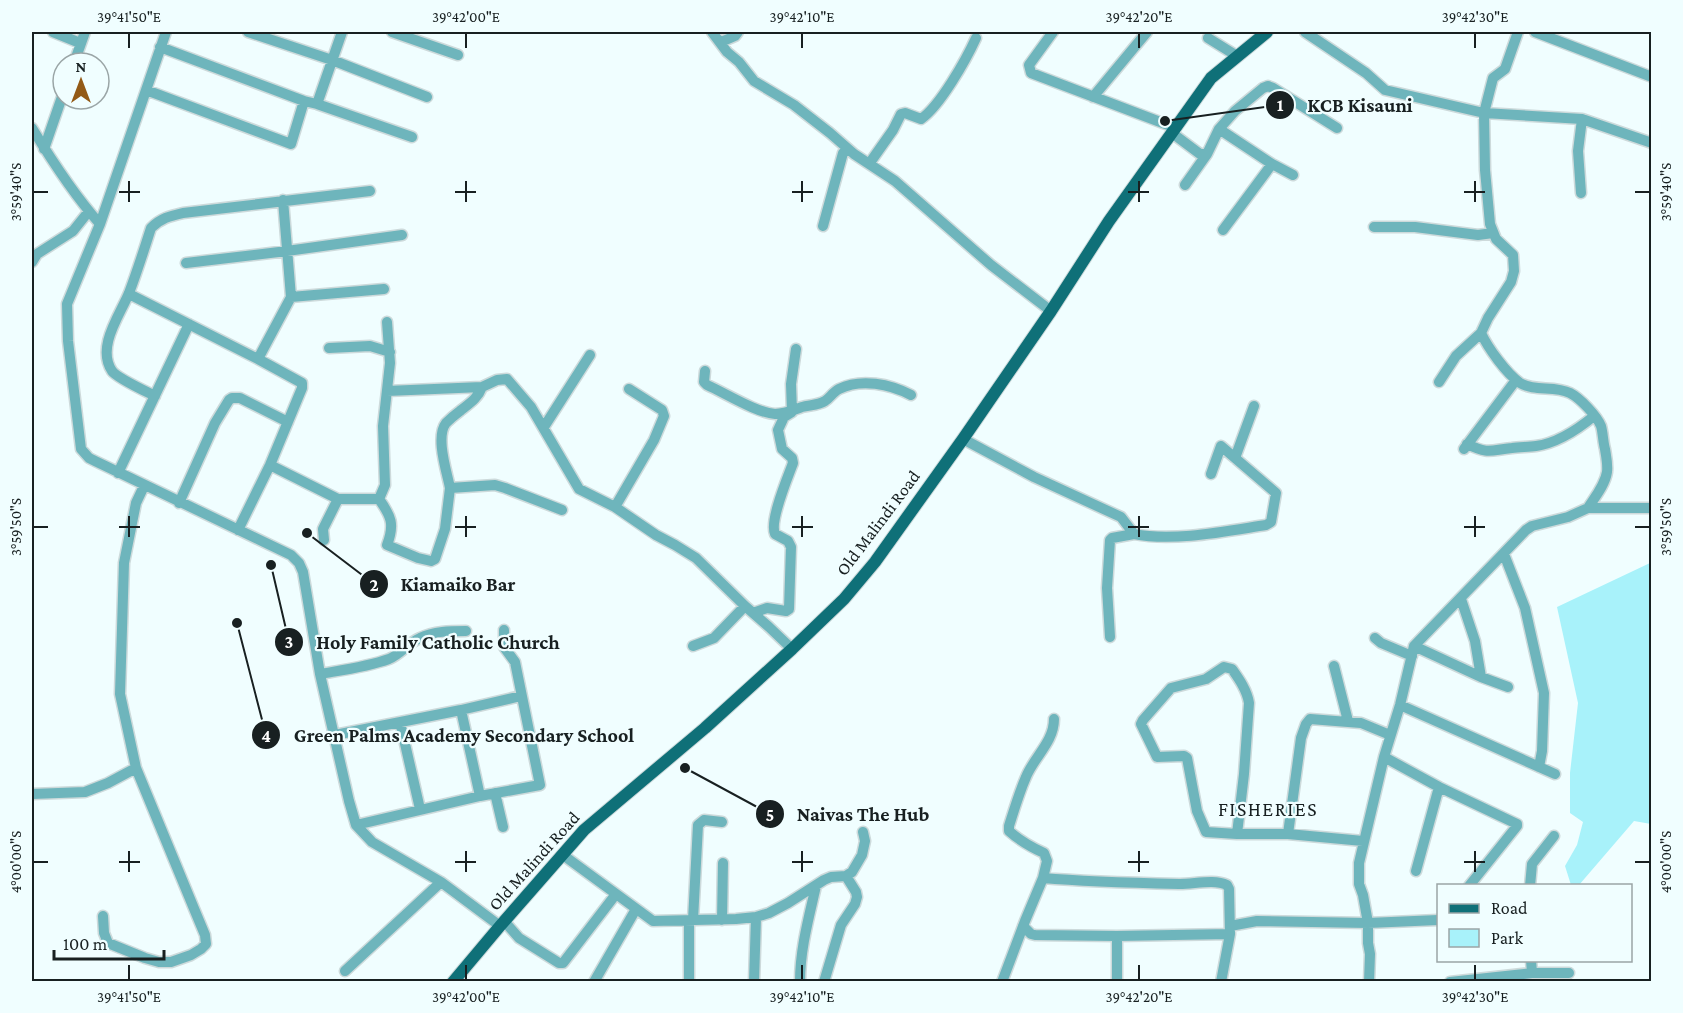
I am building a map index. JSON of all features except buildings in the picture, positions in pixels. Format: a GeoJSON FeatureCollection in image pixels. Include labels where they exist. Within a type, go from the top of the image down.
{"type":"FeatureCollection","features":[{"type":"Feature","properties":{"kind":"main road","name":"Old Malindi Road"},"geometry":{"type":"LineString","coordinates":[[453,981],[590,825],[705,728],[844,599],[875,562],[963,439],[1051,311],[1109,221],[1210,78],[1267,32]]}},
{"type":"Feature","properties":{"kind":"street"},"geometry":{"type":"LineString","coordinates":[[52,32],[80,43]]}},
{"type":"Feature","properties":{"kind":"street"},"geometry":{"type":"LineString","coordinates":[[78,51],[85,32]]}},
{"type":"Feature","properties":{"kind":"street"},"geometry":{"type":"LineString","coordinates":[[166,32],[100,224],[67,304],[68,341],[81,449],[89,458],[291,555],[299,563],[320,674],[349,801],[356,825],[372,842],[441,882],[558,963],[563,963],[616,894]]}},
{"type":"Feature","properties":{"kind":"street"},"geometry":{"type":"LineString","coordinates":[[248,32],[332,60],[427,97]]}},
{"type":"Feature","properties":{"kind":"street"},"geometry":{"type":"LineString","coordinates":[[317,104],[342,32]]}},
{"type":"Feature","properties":{"kind":"street"},"geometry":{"type":"LineString","coordinates":[[392,32],[458,55]]}},
{"type":"Feature","properties":{"kind":"street"},"geometry":{"type":"LineString","coordinates":[[712,32],[754,81],[794,105],[854,154],[894,181],[991,265],[1051,311]]}},
{"type":"Feature","properties":{"kind":"street"},"geometry":{"type":"LineString","coordinates":[[721,42],[735,36],[738,32]]}},
{"type":"Feature","properties":{"kind":"street"},"geometry":{"type":"LineString","coordinates":[[1053,32],[1032,59],[1029,65],[1031,73],[1174,130],[1200,154],[1207,154]]}},
{"type":"Feature","properties":{"kind":"street"},"geometry":{"type":"LineString","coordinates":[[1093,97],[1147,32]]}},
{"type":"Feature","properties":{"kind":"street"},"geometry":{"type":"LineString","coordinates":[[1305,32],[1366,73],[1385,90],[1484,113],[1582,119],[1652,143]]}},
{"type":"Feature","properties":{"kind":"street"},"geometry":{"type":"LineString","coordinates":[[1439,382],[1456,356],[1481,333],[1511,282],[1514,271],[1513,255],[1496,239],[1488,209],[1484,113],[1493,78],[1505,69],[1518,32]]}},
{"type":"Feature","properties":{"kind":"street"},"geometry":{"type":"LineString","coordinates":[[1535,32],[1652,77]]}},
{"type":"Feature","properties":{"kind":"street"},"geometry":{"type":"LineString","coordinates":[[869,164],[901,114],[905,113],[921,119],[928,114],[948,87],[976,38]]}},
{"type":"Feature","properties":{"kind":"street"},"geometry":{"type":"LineString","coordinates":[[1208,38],[1237,56]]}},
{"type":"Feature","properties":{"kind":"street"},"geometry":{"type":"LineString","coordinates":[[160,47],[304,101],[412,137]]}},
{"type":"Feature","properties":{"kind":"street"},"geometry":{"type":"LineString","coordinates":[[1185,185],[1207,154],[1219,129],[1235,111],[1268,86],[1337,128]]}},
{"type":"Feature","properties":{"kind":"street"},"geometry":{"type":"LineString","coordinates":[[146,90],[291,144],[304,101]]}},
{"type":"Feature","properties":{"kind":"street"},"geometry":{"type":"LineString","coordinates":[[44,149],[57,111]]}},
{"type":"Feature","properties":{"kind":"street"},"geometry":{"type":"LineString","coordinates":[[1581,193],[1578,151],[1582,119]]}},
{"type":"Feature","properties":{"kind":"street"},"geometry":{"type":"LineString","coordinates":[[32,128],[44,149],[88,211],[100,224]]}},
{"type":"Feature","properties":{"kind":"street"},"geometry":{"type":"LineString","coordinates":[[1219,129],[1293,175]]}},
{"type":"Feature","properties":{"kind":"street"},"geometry":{"type":"LineString","coordinates":[[823,226],[843,153]]}},
{"type":"Feature","properties":{"kind":"street"},"geometry":{"type":"LineString","coordinates":[[1223,230],[1272,164]]}},
{"type":"Feature","properties":{"kind":"street"},"geometry":{"type":"LineString","coordinates":[[155,396],[114,374],[106,359],[106,352],[112,327],[129,294],[151,228],[159,220],[183,213],[370,191]]}},
{"type":"Feature","properties":{"kind":"street"},"geometry":{"type":"LineString","coordinates":[[258,359],[291,297],[283,200]]}},
{"type":"Feature","properties":{"kind":"street"},"geometry":{"type":"LineString","coordinates":[[32,260],[37,254],[73,231],[88,211]]}},
{"type":"Feature","properties":{"kind":"street"},"geometry":{"type":"LineString","coordinates":[[1374,227],[1415,227],[1478,236],[1493,233]]}},
{"type":"Feature","properties":{"kind":"street"},"geometry":{"type":"LineString","coordinates":[[186,263],[287,252],[402,235]]}},
{"type":"Feature","properties":{"kind":"street"},"geometry":{"type":"LineString","coordinates":[[291,297],[384,290]]}},
{"type":"Feature","properties":{"kind":"street"},"geometry":{"type":"LineString","coordinates":[[129,294],[302,383],[302,388],[270,465],[237,530]]}},
{"type":"Feature","properties":{"kind":"street"},"geometry":{"type":"LineString","coordinates":[[379,499],[385,485],[383,426],[390,363],[387,322]]}},
{"type":"Feature","properties":{"kind":"street"},"geometry":{"type":"LineString","coordinates":[[118,473],[189,324]]}},
{"type":"Feature","properties":{"kind":"street"},"geometry":{"type":"LineString","coordinates":[[1481,333],[1495,357],[1516,380],[1526,386],[1569,393],[1594,416],[1600,426],[1607,472],[1602,486],[1588,508]]}},
{"type":"Feature","properties":{"kind":"street"},"geometry":{"type":"LineString","coordinates":[[329,348],[370,346],[390,352]]}},
{"type":"Feature","properties":{"kind":"street"},"geometry":{"type":"LineString","coordinates":[[792,412],[791,384],[796,349]]}},
{"type":"Feature","properties":{"kind":"street"},"geometry":{"type":"LineString","coordinates":[[544,428],[590,355]]}},
{"type":"Feature","properties":{"kind":"street"},"geometry":{"type":"LineString","coordinates":[[705,371],[705,384],[723,394],[763,412],[776,414],[792,412]]}},
{"type":"Feature","properties":{"kind":"street"},"geometry":{"type":"LineString","coordinates":[[387,391],[482,387],[497,380],[507,380],[525,399],[579,489],[615,507],[656,535],[696,558],[792,649]]}},
{"type":"Feature","properties":{"kind":"street"},"geometry":{"type":"LineString","coordinates":[[1516,380],[1465,446],[1488,452],[1549,444],[1594,416]]}},
{"type":"Feature","properties":{"kind":"street"},"geometry":{"type":"LineString","coordinates":[[693,646],[714,638],[749,610],[767,608],[784,611],[789,609],[791,547],[788,541],[775,534],[772,527],[793,463],[792,458],[782,449],[778,430],[784,417],[802,407],[823,402],[838,390],[858,384],[869,383],[892,387],[911,394]]}},
{"type":"Feature","properties":{"kind":"street"},"geometry":{"type":"LineString","coordinates":[[379,499],[387,510],[392,525],[392,533],[387,545],[418,558],[433,561],[445,529],[450,489],[441,444],[445,424],[474,400],[482,387]]}},
{"type":"Feature","properties":{"kind":"street"},"geometry":{"type":"LineString","coordinates":[[615,507],[654,440],[664,416],[662,410],[629,389]]}},
{"type":"Feature","properties":{"kind":"street"},"geometry":{"type":"LineString","coordinates":[[179,503],[215,423],[229,400],[240,398],[288,422]]}},
{"type":"Feature","properties":{"kind":"street"},"geometry":{"type":"LineString","coordinates":[[1236,458],[1254,406]]}},
{"type":"Feature","properties":{"kind":"street"},"geometry":{"type":"LineString","coordinates":[[963,439],[1034,477],[1121,517],[1134,534]]}},
{"type":"Feature","properties":{"kind":"street"},"geometry":{"type":"LineString","coordinates":[[1110,637],[1107,588],[1110,539],[1134,534],[1173,536],[1219,532],[1266,525],[1271,522],[1276,493],[1221,446],[1211,474]]}},
{"type":"Feature","properties":{"kind":"street"},"geometry":{"type":"LineString","coordinates":[[270,465],[338,499],[379,499]]}},
{"type":"Feature","properties":{"kind":"street"},"geometry":{"type":"LineString","coordinates":[[450,489],[495,485],[562,510]]}},
{"type":"Feature","properties":{"kind":"street"},"geometry":{"type":"LineString","coordinates":[[104,916],[104,933],[108,943],[145,958],[165,962],[178,961],[201,950],[206,944],[205,935],[136,768],[120,694],[124,563],[136,503],[144,486]]}},
{"type":"Feature","properties":{"kind":"street"},"geometry":{"type":"LineString","coordinates":[[324,540],[323,529],[338,499]]}},
{"type":"Feature","properties":{"kind":"street"},"geometry":{"type":"LineString","coordinates":[[1369,981],[1368,923],[1358,877],[1359,863],[1413,651],[1526,530],[1588,508],[1652,508]]}},
{"type":"Feature","properties":{"kind":"street"},"geometry":{"type":"LineString","coordinates":[[1504,554],[1525,608],[1544,693],[1542,751],[1539,767]]}},
{"type":"Feature","properties":{"kind":"street"},"geometry":{"type":"LineString","coordinates":[[1461,599],[1475,641],[1481,677]]}},
{"type":"Feature","properties":{"kind":"street"},"geometry":{"type":"LineString","coordinates":[[356,825],[495,793],[541,789],[515,662],[504,647],[504,630]]}},
{"type":"Feature","properties":{"kind":"street"},"geometry":{"type":"LineString","coordinates":[[320,674],[388,659],[419,638],[436,633],[466,631]]}},
{"type":"Feature","properties":{"kind":"street"},"geometry":{"type":"LineString","coordinates":[[1375,638],[1381,643],[1413,651],[1508,687]]}},
{"type":"Feature","properties":{"kind":"street"},"geometry":{"type":"LineString","coordinates":[[1334,666],[1348,721]]}},
{"type":"Feature","properties":{"kind":"street"},"geometry":{"type":"LineString","coordinates":[[1237,834],[1249,703],[1242,684],[1232,669],[1224,667],[1206,679],[1171,688],[1141,724],[1157,757],[1184,756],[1186,758],[1197,811],[1206,832],[1237,834],[1288,834],[1363,841]]}},
{"type":"Feature","properties":{"kind":"street"},"geometry":{"type":"LineString","coordinates":[[335,735],[521,696]]}},
{"type":"Feature","properties":{"kind":"street"},"geometry":{"type":"LineString","coordinates":[[1400,705],[1555,774]]}},
{"type":"Feature","properties":{"kind":"street"},"geometry":{"type":"LineString","coordinates":[[460,710],[480,796]]}},
{"type":"Feature","properties":{"kind":"street"},"geometry":{"type":"LineString","coordinates":[[1002,981],[1044,878],[1047,861],[1046,855],[1012,834],[1009,826],[1026,777],[1052,735],[1054,719]]}},
{"type":"Feature","properties":{"kind":"street"},"geometry":{"type":"LineString","coordinates":[[1288,834],[1301,738],[1310,719],[1361,723],[1390,735]]}},
{"type":"Feature","properties":{"kind":"street"},"geometry":{"type":"LineString","coordinates":[[400,722],[420,809]]}},
{"type":"Feature","properties":{"kind":"street"},"geometry":{"type":"LineString","coordinates":[[1384,758],[1517,824],[1470,884]]}},
{"type":"Feature","properties":{"kind":"street"},"geometry":{"type":"LineString","coordinates":[[32,797],[85,792],[136,768]]}},
{"type":"Feature","properties":{"kind":"street"},"geometry":{"type":"LineString","coordinates":[[1416,871],[1439,787]]}},
{"type":"Feature","properties":{"kind":"street"},"geometry":{"type":"LineString","coordinates":[[495,793],[503,826]]}},
{"type":"Feature","properties":{"kind":"street"},"geometry":{"type":"LineString","coordinates":[[689,981],[698,825],[704,820],[722,822]]}},
{"type":"Feature","properties":{"kind":"street"},"geometry":{"type":"LineString","coordinates":[[563,855],[653,921],[722,920],[756,917],[769,913],[831,877],[846,876],[852,872],[862,855],[865,841],[863,832]]}},
{"type":"Feature","properties":{"kind":"street"},"geometry":{"type":"LineString","coordinates":[[1530,884],[1532,864],[1554,836]]}},
{"type":"Feature","properties":{"kind":"street"},"geometry":{"type":"LineString","coordinates":[[722,920],[723,863]]}},
{"type":"Feature","properties":{"kind":"street"},"geometry":{"type":"LineString","coordinates":[[824,981],[841,925],[857,897],[846,876]]}},
{"type":"Feature","properties":{"kind":"street"},"geometry":{"type":"LineString","coordinates":[[1044,878],[1153,884],[1224,883],[1229,889],[1230,930],[1221,981]]}},
{"type":"Feature","properties":{"kind":"street"},"geometry":{"type":"LineString","coordinates":[[345,971],[441,882]]}},
{"type":"Feature","properties":{"kind":"street"},"geometry":{"type":"LineString","coordinates":[[800,981],[807,921],[816,886]]}},
{"type":"Feature","properties":{"kind":"street"},"geometry":{"type":"LineString","coordinates":[[594,981],[636,909]]}},
{"type":"Feature","properties":{"kind":"street"},"geometry":{"type":"LineString","coordinates":[[754,981],[756,917]]}},
{"type":"Feature","properties":{"kind":"street"},"geometry":{"type":"LineString","coordinates":[[1023,926],[1035,936],[1117,936],[1230,930],[1257,921],[1368,923],[1437,920]]}},
{"type":"Feature","properties":{"kind":"street"},"geometry":{"type":"LineString","coordinates":[[1117,936],[1117,981]]}},
{"type":"Feature","properties":{"kind":"street"},"geometry":{"type":"LineString","coordinates":[[1531,962],[1532,973]]}},
{"type":"Feature","properties":{"kind":"street"},"geometry":{"type":"LineString","coordinates":[[1450,981],[1532,973],[1569,973]]}},
{"type":"Feature","properties":{"kind":"green space"},"geometry":{"type":"Polygon","coordinates":[[[1650,563],[1651,824],[1634,821],[1580,884],[1571,884],[1565,866],[1577,845],[1583,822],[1570,813],[1570,773],[1578,703],[1557,607],[1650,563]]]}},
{"type":"Feature","properties":{"kind":"place","name":"KCB Kisauni"},"geometry":{"type":"Point","coordinates":[1165,121]}},
{"type":"Feature","properties":{"kind":"place","name":"Kiamaiko Bar"},"geometry":{"type":"Point","coordinates":[307,533]}},
{"type":"Feature","properties":{"kind":"place","name":"Holy Family Catholic Church"},"geometry":{"type":"Point","coordinates":[271,565]}},
{"type":"Feature","properties":{"kind":"place","name":"Green Palms Academy Secondary School"},"geometry":{"type":"Point","coordinates":[237,623]}},
{"type":"Feature","properties":{"kind":"place","name":"Naivas The Hub"},"geometry":{"type":"Point","coordinates":[685,768]}},
{"type":"Feature","properties":{"kind":"district","name":"FISHERIES"},"geometry":{"type":"Point","coordinates":[1268,809]}}]}
